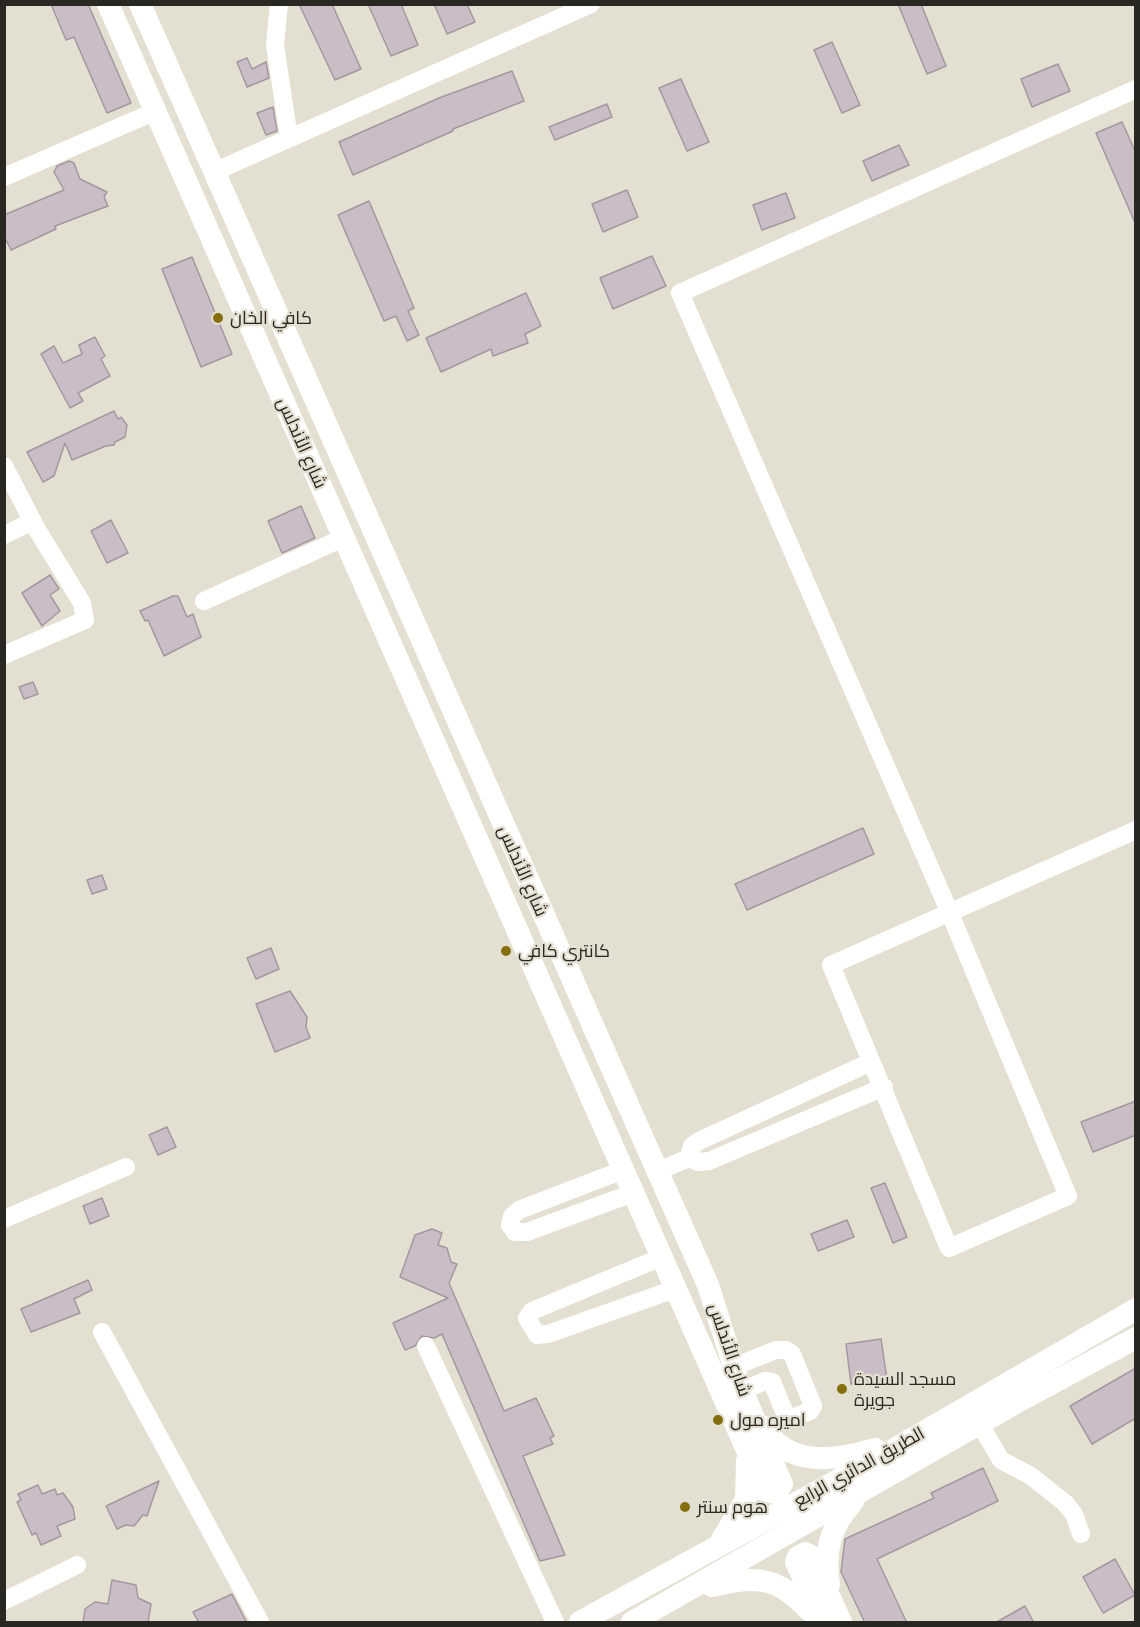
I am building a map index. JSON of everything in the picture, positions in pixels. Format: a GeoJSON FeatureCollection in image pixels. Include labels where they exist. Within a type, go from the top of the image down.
{"type":"FeatureCollection","features":[{"type":"Feature","properties":{"kind":"main road","name":"شارع الأندلس"},"geometry":{"type":"LineString","coordinates":[[108,4],[765,1491],[776,1493],[782,1484],[733,1367],[716,1305],[386,563],[216,171],[140,4]]}},
{"type":"Feature","properties":{"kind":"main road"},"geometry":{"type":"LineString","coordinates":[[628,1182],[658,1171]]}},
{"type":"Feature","properties":{"kind":"main road","name":"الطريق الدائري الرابع"},"geometry":{"type":"LineString","coordinates":[[580,1623],[914,1438],[1136,1309]]}},
{"type":"Feature","properties":{"kind":"main road","name":"الطريق الدائري الرابع"},"geometry":{"type":"LineString","coordinates":[[632,1623],[981,1426],[1021,1400],[1136,1338]]}},
{"type":"Feature","properties":{"kind":"main road"},"geometry":{"type":"LineString","coordinates":[[746,1398],[767,1433],[778,1444],[807,1458],[840,1459],[914,1438]]}},
{"type":"Feature","properties":{"kind":"main road"},"geometry":{"type":"LineString","coordinates":[[719,1544],[746,1500],[747,1450]]}},
{"type":"Feature","properties":{"kind":"main road"},"geometry":{"type":"LineString","coordinates":[[831,1600],[826,1560],[830,1536],[841,1514],[863,1491]]}},
{"type":"Feature","properties":{"kind":"main road"},"geometry":{"type":"LineString","coordinates":[[823,1623],[796,1562],[798,1557],[805,1553],[811,1556],[841,1623]]}},
{"type":"Feature","properties":{"kind":"main road"},"geometry":{"type":"LineString","coordinates":[[690,1591],[751,1578],[769,1581],[786,1588],[823,1623]]}},
{"type":"Feature","properties":{"kind":"street"},"geometry":{"type":"LineString","coordinates":[[279,4],[275,45],[288,138]]}},
{"type":"Feature","properties":{"kind":"street"},"geometry":{"type":"LineString","coordinates":[[216,171],[591,4]]}},
{"type":"Feature","properties":{"kind":"street"},"geometry":{"type":"LineString","coordinates":[[1136,89],[680,293],[949,911],[1068,1196],[949,1248],[884,1087],[871,1062],[831,965],[949,911],[1136,830]]}},
{"type":"Feature","properties":{"kind":"street"},"geometry":{"type":"LineString","coordinates":[[4,177],[156,111]]}},
{"type":"Feature","properties":{"kind":"street"},"geometry":{"type":"LineString","coordinates":[[4,466],[33,521],[82,603],[85,620],[4,655]]}},
{"type":"Feature","properties":{"kind":"street"},"geometry":{"type":"LineString","coordinates":[[4,536],[33,521]]}},
{"type":"Feature","properties":{"kind":"street"},"geometry":{"type":"LineString","coordinates":[[204,601],[343,538]]}},
{"type":"Feature","properties":{"kind":"street"},"geometry":{"type":"LineString","coordinates":[[689,1158],[690,1150],[699,1141],[871,1062]]}},
{"type":"Feature","properties":{"kind":"street"},"geometry":{"type":"LineString","coordinates":[[658,1171],[689,1158],[698,1162],[709,1161],[884,1087]]}},
{"type":"Feature","properties":{"kind":"street"},"geometry":{"type":"LineString","coordinates":[[4,1219],[126,1167]]}},
{"type":"Feature","properties":{"kind":"street"},"geometry":{"type":"LineString","coordinates":[[628,1182],[527,1232],[515,1232],[510,1225],[512,1216],[519,1210],[628,1182]]}},
{"type":"Feature","properties":{"kind":"street"},"geometry":{"type":"LineString","coordinates":[[662,1257],[532,1311],[527,1318],[530,1326],[537,1335],[548,1334],[675,1289]]}},
{"type":"Feature","properties":{"kind":"street"},"geometry":{"type":"LineString","coordinates":[[102,1332],[260,1623]]}},
{"type":"Feature","properties":{"kind":"street"},"geometry":{"type":"LineString","coordinates":[[426,1346],[555,1623]]}},
{"type":"Feature","properties":{"kind":"street"},"geometry":{"type":"LineString","coordinates":[[733,1367],[776,1350],[786,1350],[792,1354],[813,1406],[810,1411],[792,1418],[786,1416],[772,1382],[746,1398]]}},
{"type":"Feature","properties":{"kind":"street"},"geometry":{"type":"LineString","coordinates":[[981,1426],[1001,1460],[1031,1476],[1065,1503],[1074,1514],[1081,1534]]}},
{"type":"Feature","properties":{"kind":"street"},"geometry":{"type":"LineString","coordinates":[[4,1601],[77,1564]]}},
{"type":"Feature","properties":{"kind":"building"},"geometry":{"type":"Polygon","coordinates":[[[51,4],[88,4],[131,103],[107,113],[74,37],[66,40],[51,4]]]}},
{"type":"Feature","properties":{"kind":"building"},"geometry":{"type":"Polygon","coordinates":[[[299,4],[332,4],[361,69],[335,80],[299,4]]]}},
{"type":"Feature","properties":{"kind":"building"},"geometry":{"type":"Polygon","coordinates":[[[368,4],[401,4],[418,45],[391,56],[368,4]]]}},
{"type":"Feature","properties":{"kind":"building"},"geometry":{"type":"Polygon","coordinates":[[[434,4],[467,4],[475,22],[447,34],[434,4]]]}},
{"type":"Feature","properties":{"kind":"building"},"geometry":{"type":"Polygon","coordinates":[[[898,4],[921,4],[946,66],[927,74],[898,4]]]}},
{"type":"Feature","properties":{"kind":"building"},"geometry":{"type":"Polygon","coordinates":[[[832,42],[860,105],[842,113],[814,50],[832,42]]]}},
{"type":"Feature","properties":{"kind":"building"},"geometry":{"type":"Polygon","coordinates":[[[247,58],[252,69],[266,62],[269,78],[247,87],[237,62],[247,58]]]}},
{"type":"Feature","properties":{"kind":"building"},"geometry":{"type":"Polygon","coordinates":[[[1058,64],[1070,91],[1032,107],[1021,79],[1058,64]]]}},
{"type":"Feature","properties":{"kind":"building"},"geometry":{"type":"Polygon","coordinates":[[[512,71],[524,101],[453,129],[453,131],[353,175],[339,142],[439,98],[512,71]]]}},
{"type":"Feature","properties":{"kind":"building"},"geometry":{"type":"Polygon","coordinates":[[[681,79],[709,142],[687,151],[659,88],[681,79]]]}},
{"type":"Feature","properties":{"kind":"building"},"geometry":{"type":"Polygon","coordinates":[[[607,104],[612,117],[555,140],[549,127],[607,104]]]}},
{"type":"Feature","properties":{"kind":"building"},"geometry":{"type":"Polygon","coordinates":[[[273,107],[277,131],[266,135],[257,113],[273,107]]]}},
{"type":"Feature","properties":{"kind":"building"},"geometry":{"type":"Polygon","coordinates":[[[1122,122],[1136,153],[1136,225],[1096,133],[1122,122]]]}},
{"type":"Feature","properties":{"kind":"building"},"geometry":{"type":"Polygon","coordinates":[[[899,145],[909,165],[872,181],[863,161],[899,145]]]}},
{"type":"Feature","properties":{"kind":"building"},"geometry":{"type":"Polygon","coordinates":[[[69,161],[74,163],[80,179],[107,192],[104,197],[108,206],[55,226],[56,229],[11,250],[4,236],[4,215],[64,190],[54,172],[57,166],[69,161]]]}},
{"type":"Feature","properties":{"kind":"building"},"geometry":{"type":"Polygon","coordinates":[[[627,190],[638,217],[603,232],[592,204],[627,190]]]}},
{"type":"Feature","properties":{"kind":"building"},"geometry":{"type":"Polygon","coordinates":[[[786,193],[795,218],[762,230],[753,205],[786,193]]]}},
{"type":"Feature","properties":{"kind":"building"},"geometry":{"type":"Polygon","coordinates":[[[369,201],[414,308],[408,311],[419,335],[407,341],[396,316],[384,321],[338,215],[369,201]]]}},
{"type":"Feature","properties":{"kind":"building"},"geometry":{"type":"Polygon","coordinates":[[[652,256],[666,286],[613,309],[600,278],[652,256]]]}},
{"type":"Feature","properties":{"kind":"building"},"geometry":{"type":"Polygon","coordinates":[[[192,257],[232,354],[201,367],[162,269],[192,257]]]}},
{"type":"Feature","properties":{"kind":"building"},"geometry":{"type":"Polygon","coordinates":[[[526,293],[541,326],[525,334],[528,343],[493,356],[491,349],[441,372],[426,338],[526,293]]]}},
{"type":"Feature","properties":{"kind":"building"},"geometry":{"type":"Polygon","coordinates":[[[95,337],[105,356],[101,359],[110,376],[78,393],[83,401],[70,408],[41,354],[54,346],[63,363],[82,354],[79,345],[95,337]]]}},
{"type":"Feature","properties":{"kind":"building"},"geometry":{"type":"Polygon","coordinates":[[[114,411],[118,419],[121,417],[127,425],[125,437],[115,442],[114,445],[72,460],[65,443],[54,476],[43,482],[27,452],[114,411]]]}},
{"type":"Feature","properties":{"kind":"building"},"geometry":{"type":"Polygon","coordinates":[[[301,506],[315,538],[282,553],[268,521],[301,506]]]}},
{"type":"Feature","properties":{"kind":"building"},"geometry":{"type":"Polygon","coordinates":[[[111,520],[128,553],[107,563],[91,531],[111,520]]]}},
{"type":"Feature","properties":{"kind":"building"},"geometry":{"type":"Polygon","coordinates":[[[50,575],[59,589],[50,595],[60,611],[42,626],[22,593],[50,575]]]}},
{"type":"Feature","properties":{"kind":"building"},"geometry":{"type":"Polygon","coordinates":[[[173,596],[178,596],[187,617],[193,614],[201,637],[164,656],[148,620],[145,621],[140,611],[173,596]]]}},
{"type":"Feature","properties":{"kind":"building"},"geometry":{"type":"Polygon","coordinates":[[[33,682],[38,694],[24,699],[19,687],[33,682]]]}},
{"type":"Feature","properties":{"kind":"building"},"geometry":{"type":"Polygon","coordinates":[[[863,828],[874,854],[747,910],[735,884],[863,828]]]}},
{"type":"Feature","properties":{"kind":"building"},"geometry":{"type":"Polygon","coordinates":[[[102,875],[107,889],[92,894],[87,880],[102,875]]]}},
{"type":"Feature","properties":{"kind":"building"},"geometry":{"type":"Polygon","coordinates":[[[271,948],[279,969],[256,979],[247,958],[271,948]]]}},
{"type":"Feature","properties":{"kind":"building"},"geometry":{"type":"Polygon","coordinates":[[[290,991],[307,1017],[306,1027],[310,1038],[275,1052],[256,1004],[290,991]]]}},
{"type":"Feature","properties":{"kind":"building"},"geometry":{"type":"Polygon","coordinates":[[[1136,1101],[1136,1135],[1093,1152],[1081,1122],[1136,1101]]]}},
{"type":"Feature","properties":{"kind":"building"},"geometry":{"type":"Polygon","coordinates":[[[167,1127],[176,1147],[158,1155],[149,1135],[167,1127]]]}},
{"type":"Feature","properties":{"kind":"building"},"geometry":{"type":"Polygon","coordinates":[[[885,1183],[907,1237],[893,1243],[871,1188],[885,1183]]]}},
{"type":"Feature","properties":{"kind":"building"},"geometry":{"type":"Polygon","coordinates":[[[102,1198],[109,1216],[90,1224],[83,1206],[102,1198]]]}},
{"type":"Feature","properties":{"kind":"building"},"geometry":{"type":"Polygon","coordinates":[[[847,1220],[854,1237],[818,1251],[811,1234],[847,1220]]]}},
{"type":"Feature","properties":{"kind":"building"},"geometry":{"type":"Polygon","coordinates":[[[432,1229],[442,1233],[438,1245],[447,1248],[451,1262],[457,1264],[449,1283],[504,1411],[536,1398],[554,1436],[550,1438],[553,1444],[523,1456],[565,1555],[540,1561],[442,1334],[434,1338],[422,1336],[415,1346],[405,1350],[393,1323],[448,1298],[400,1277],[415,1235],[432,1229]]]}},
{"type":"Feature","properties":{"kind":"building"},"geometry":{"type":"Polygon","coordinates":[[[88,1280],[92,1290],[74,1299],[80,1313],[31,1332],[21,1309],[88,1280]]]}},
{"type":"Feature","properties":{"kind":"building"},"geometry":{"type":"Polygon","coordinates":[[[881,1339],[887,1379],[851,1384],[846,1344],[881,1339]]]}},
{"type":"Feature","properties":{"kind":"building"},"geometry":{"type":"Polygon","coordinates":[[[1136,1368],[1136,1418],[1092,1444],[1070,1406],[1136,1368]]]}},
{"type":"Feature","properties":{"kind":"building"},"geometry":{"type":"Polygon","coordinates":[[[983,1468],[998,1501],[877,1559],[907,1623],[865,1623],[841,1572],[845,1539],[934,1498],[931,1493],[983,1468]]]}},
{"type":"Feature","properties":{"kind":"building"},"geometry":{"type":"Polygon","coordinates":[[[159,1481],[147,1516],[143,1515],[134,1526],[126,1525],[117,1529],[106,1506],[159,1481]]]}},
{"type":"Feature","properties":{"kind":"building"},"geometry":{"type":"Polygon","coordinates":[[[38,1485],[42,1494],[55,1489],[57,1495],[63,1493],[73,1507],[75,1519],[57,1526],[61,1536],[41,1545],[36,1533],[32,1535],[17,1502],[21,1500],[18,1494],[38,1485]]]}},
{"type":"Feature","properties":{"kind":"building"},"geometry":{"type":"Polygon","coordinates":[[[1115,1559],[1135,1595],[1103,1613],[1083,1577],[1115,1559]]]}},
{"type":"Feature","properties":{"kind":"building"},"geometry":{"type":"Polygon","coordinates":[[[112,1580],[136,1585],[138,1598],[151,1604],[148,1623],[83,1623],[85,1609],[95,1602],[108,1604],[112,1580]]]}},
{"type":"Feature","properties":{"kind":"building"},"geometry":{"type":"Polygon","coordinates":[[[232,1594],[247,1623],[199,1623],[193,1612],[232,1594]]]}},
{"type":"Feature","properties":{"kind":"building"},"geometry":{"type":"Polygon","coordinates":[[[1025,1606],[1034,1623],[995,1623],[1025,1606]]]}},
{"type":"Feature","properties":{"kind":"place","name":"كافي الخان"},"geometry":{"type":"Point","coordinates":[218,318]}},
{"type":"Feature","properties":{"kind":"place","name":"كانتري كافي"},"geometry":{"type":"Point","coordinates":[506,951]}},
{"type":"Feature","properties":{"kind":"place","name":"مسجد السيدة جويرة"},"geometry":{"type":"Point","coordinates":[842,1389]}},
{"type":"Feature","properties":{"kind":"place","name":"اميره مول"},"geometry":{"type":"Point","coordinates":[718,1420]}},
{"type":"Feature","properties":{"kind":"place","name":"هوم سنتر"},"geometry":{"type":"Point","coordinates":[685,1507]}}]}
